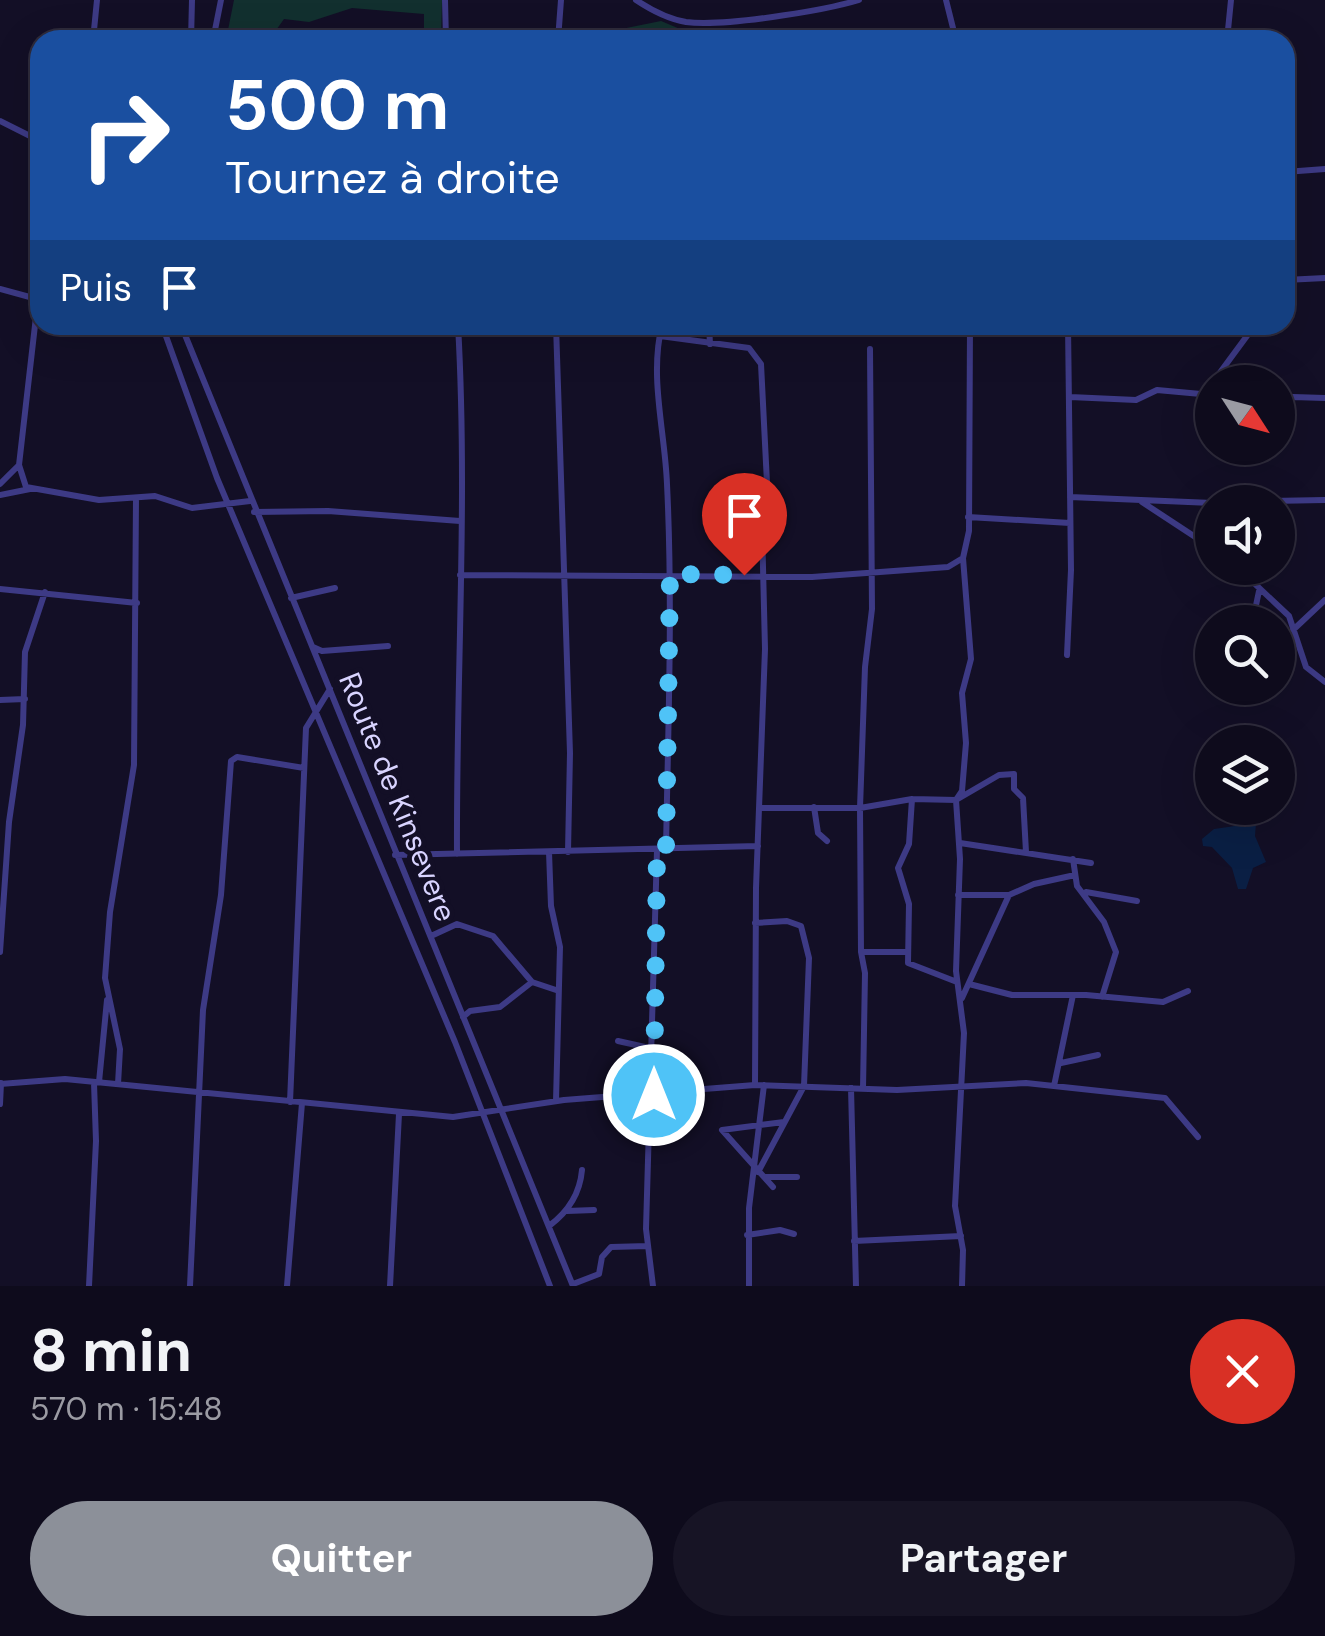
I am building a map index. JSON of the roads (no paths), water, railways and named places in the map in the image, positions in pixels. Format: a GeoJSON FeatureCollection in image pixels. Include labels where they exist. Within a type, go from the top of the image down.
{"type":"FeatureCollection","features":[{"type":"Feature","properties":{"kind":"street"},"geometry":{"type":"LineString","coordinates":[[94,30],[98,0]]}},
{"type":"Feature","properties":{"kind":"street"},"geometry":{"type":"LineString","coordinates":[[192,0],[192,30]]}},
{"type":"Feature","properties":{"kind":"street"},"geometry":{"type":"LineString","coordinates":[[215,30],[221,0]]}},
{"type":"Feature","properties":{"kind":"street"},"geometry":{"type":"LineString","coordinates":[[446,0],[446,30]]}},
{"type":"Feature","properties":{"kind":"street"},"geometry":{"type":"LineString","coordinates":[[559,30],[561,0]]}},
{"type":"Feature","properties":{"kind":"street"},"geometry":{"type":"LineString","coordinates":[[636,0],[664,16],[693,22],[804,13],[859,0]]}},
{"type":"Feature","properties":{"kind":"street"},"geometry":{"type":"LineString","coordinates":[[946,0],[954,30]]}},
{"type":"Feature","properties":{"kind":"street"},"geometry":{"type":"LineString","coordinates":[[1228,30],[1231,0]]}},
{"type":"Feature","properties":{"kind":"street"},"geometry":{"type":"LineString","coordinates":[[0,121],[30,135]]}},
{"type":"Feature","properties":{"kind":"street"},"geometry":{"type":"LineString","coordinates":[[1295,171],[1325,169]]}},
{"type":"Feature","properties":{"kind":"street"},"geometry":{"type":"LineString","coordinates":[[1295,280],[1325,278]]}},
{"type":"Feature","properties":{"kind":"street"},"geometry":{"type":"LineString","coordinates":[[0,289],[30,297]]}},
{"type":"Feature","properties":{"kind":"street"},"geometry":{"type":"LineString","coordinates":[[31,489],[22,482],[19,465],[35,335]]}},
{"type":"Feature","properties":{"kind":"street"},"geometry":{"type":"LineString","coordinates":[[165,335],[177,376],[313,711],[456,1042],[479,1112],[550,1286]]}},
{"type":"Feature","properties":{"kind":"street","name":"Route de Kinsevere"},"geometry":{"type":"LineString","coordinates":[[185,335],[573,1285]]}},
{"type":"Feature","properties":{"kind":"street"},"geometry":{"type":"LineString","coordinates":[[458,854],[455,714],[464,422],[459,335]]}},
{"type":"Feature","properties":{"kind":"street"},"geometry":{"type":"LineString","coordinates":[[556,335],[570,752],[568,852]]}},
{"type":"Feature","properties":{"kind":"street"},"geometry":{"type":"LineString","coordinates":[[710,335],[710,344]]}},
{"type":"Feature","properties":{"kind":"street"},"geometry":{"type":"LineString","coordinates":[[962,1286],[961,1236],[954,1206],[962,998],[957,982],[960,843],[956,800],[962,791],[966,743],[962,694],[971,659],[963,558],[968,516],[970,335]]}},
{"type":"Feature","properties":{"kind":"street"},"geometry":{"type":"LineString","coordinates":[[1067,655],[1068,335]]}},
{"type":"Feature","properties":{"kind":"street"},"geometry":{"type":"LineString","coordinates":[[1226,365],[1248,335]]}},
{"type":"Feature","properties":{"kind":"street"},"geometry":{"type":"LineString","coordinates":[[652,1286],[648,1246],[670,574],[667,482],[657,382],[660,336],[753,350],[761,364],[768,484],[762,526],[766,575],[756,923],[760,1128],[748,1235],[749,1286]]}},
{"type":"Feature","properties":{"kind":"street"},"geometry":{"type":"LineString","coordinates":[[863,1089],[865,973],[861,952],[860,808],[865,666],[872,620],[870,349]]}},
{"type":"Feature","properties":{"kind":"street"},"geometry":{"type":"LineString","coordinates":[[1070,397],[1136,400],[1158,390],[1195,394]]}},
{"type":"Feature","properties":{"kind":"street"},"geometry":{"type":"LineString","coordinates":[[1295,396],[1325,398]]}},
{"type":"Feature","properties":{"kind":"street"},"geometry":{"type":"LineString","coordinates":[[0,484],[19,465]]}},
{"type":"Feature","properties":{"kind":"street"},"geometry":{"type":"LineString","coordinates":[[0,496],[31,489],[99,500],[155,496],[192,508],[250,501]]}},
{"type":"Feature","properties":{"kind":"street"},"geometry":{"type":"LineString","coordinates":[[1070,497],[1195,502]]}},
{"type":"Feature","properties":{"kind":"street"},"geometry":{"type":"LineString","coordinates":[[89,1286],[96,1083],[107,999],[110,912],[134,764],[136,498]]}},
{"type":"Feature","properties":{"kind":"street"},"geometry":{"type":"LineString","coordinates":[[1295,501],[1325,500]]}},
{"type":"Feature","properties":{"kind":"street"},"geometry":{"type":"LineString","coordinates":[[1142,502],[1195,537]]}},
{"type":"Feature","properties":{"kind":"street"},"geometry":{"type":"LineString","coordinates":[[254,512],[328,511],[460,521]]}},
{"type":"Feature","properties":{"kind":"street"},"geometry":{"type":"LineString","coordinates":[[968,516],[1070,523]]}},
{"type":"Feature","properties":{"kind":"street"},"geometry":{"type":"LineString","coordinates":[[460,575],[931,572],[963,558]]}},
{"type":"Feature","properties":{"kind":"street"},"geometry":{"type":"LineString","coordinates":[[1254,585],[1277,605]]}},
{"type":"Feature","properties":{"kind":"street"},"geometry":{"type":"LineString","coordinates":[[292,598],[335,588]]}},
{"type":"Feature","properties":{"kind":"street"},"geometry":{"type":"LineString","coordinates":[[0,589],[137,603]]}},
{"type":"Feature","properties":{"kind":"street"},"geometry":{"type":"LineString","coordinates":[[1256,605],[1259,590]]}},
{"type":"Feature","properties":{"kind":"street"},"geometry":{"type":"LineString","coordinates":[[0,952],[25,652],[44,592]]}},
{"type":"Feature","properties":{"kind":"street"},"geometry":{"type":"LineString","coordinates":[[1295,628],[1325,600]]}},
{"type":"Feature","properties":{"kind":"street"},"geometry":{"type":"LineString","coordinates":[[1295,636],[1306,667],[1325,682]]}},
{"type":"Feature","properties":{"kind":"street"},"geometry":{"type":"LineString","coordinates":[[312,646],[322,652],[388,646]]}},
{"type":"Feature","properties":{"kind":"street"},"geometry":{"type":"LineString","coordinates":[[290,1102],[306,728],[330,689]]}},
{"type":"Feature","properties":{"kind":"street"},"geometry":{"type":"LineString","coordinates":[[0,700],[24,699]]}},
{"type":"Feature","properties":{"kind":"street"},"geometry":{"type":"LineString","coordinates":[[190,1286],[196,1093],[203,1010],[221,895],[231,761],[237,757],[304,768]]}},
{"type":"Feature","properties":{"kind":"street"},"geometry":{"type":"LineString","coordinates":[[761,808],[860,808],[912,799],[956,800],[998,775],[1014,774],[1014,789],[1023,798],[1026,852]]}},
{"type":"Feature","properties":{"kind":"street"},"geometry":{"type":"LineString","coordinates":[[912,799],[908,844],[898,868],[909,904],[910,966],[957,982]]}},
{"type":"Feature","properties":{"kind":"street"},"geometry":{"type":"LineString","coordinates":[[814,807],[818,833],[827,841]]}},
{"type":"Feature","properties":{"kind":"street"},"geometry":{"type":"LineString","coordinates":[[960,843],[1091,863]]}},
{"type":"Feature","properties":{"kind":"street"},"geometry":{"type":"LineString","coordinates":[[395,855],[759,846]]}},
{"type":"Feature","properties":{"kind":"street"},"geometry":{"type":"LineString","coordinates":[[549,852],[551,906],[560,947],[556,1101]]}},
{"type":"Feature","properties":{"kind":"street"},"geometry":{"type":"LineString","coordinates":[[1073,859],[1075,876],[1104,922],[1116,952],[1102,997]]}},
{"type":"Feature","properties":{"kind":"street"},"geometry":{"type":"LineString","coordinates":[[958,895],[1009,895],[1034,884],[1075,876]]}},
{"type":"Feature","properties":{"kind":"street"},"geometry":{"type":"LineString","coordinates":[[1084,891],[1137,900]]}},
{"type":"Feature","properties":{"kind":"street"},"geometry":{"type":"LineString","coordinates":[[962,998],[1009,895]]}},
{"type":"Feature","properties":{"kind":"street"},"geometry":{"type":"LineString","coordinates":[[756,923],[787,921],[805,931],[804,1086],[758,1172]]}},
{"type":"Feature","properties":{"kind":"street"},"geometry":{"type":"LineString","coordinates":[[431,936],[457,924],[489,933],[532,982],[556,990]]}},
{"type":"Feature","properties":{"kind":"street"},"geometry":{"type":"LineString","coordinates":[[861,952],[908,952]]}},
{"type":"Feature","properties":{"kind":"street"},"geometry":{"type":"LineString","coordinates":[[463,1017],[470,1011],[500,1007],[532,982]]}},
{"type":"Feature","properties":{"kind":"street"},"geometry":{"type":"LineString","coordinates":[[969,984],[1012,994],[1163,1002],[1188,991]]}},
{"type":"Feature","properties":{"kind":"street"},"geometry":{"type":"LineString","coordinates":[[1054,1086],[1073,995]]}},
{"type":"Feature","properties":{"kind":"street"},"geometry":{"type":"LineString","coordinates":[[107,999],[120,1050],[118,1084]]}},
{"type":"Feature","properties":{"kind":"street"},"geometry":{"type":"LineString","coordinates":[[618,1041],[654,1049]]}},
{"type":"Feature","properties":{"kind":"street"},"geometry":{"type":"LineString","coordinates":[[1060,1063],[1098,1055]]}},
{"type":"Feature","properties":{"kind":"street"},"geometry":{"type":"LineString","coordinates":[[0,1104],[1,1084],[64,1079],[453,1117],[556,1101],[760,1085],[863,1089],[1026,1082],[1165,1098],[1198,1137]]}},
{"type":"Feature","properties":{"kind":"street"},"geometry":{"type":"LineString","coordinates":[[851,1088],[856,1286]]}},
{"type":"Feature","properties":{"kind":"street"},"geometry":{"type":"LineString","coordinates":[[288,1286],[302,1102]]}},
{"type":"Feature","properties":{"kind":"street"},"geometry":{"type":"LineString","coordinates":[[390,1286],[399,1114]]}},
{"type":"Feature","properties":{"kind":"street"},"geometry":{"type":"LineString","coordinates":[[773,1187],[722,1130],[786,1122]]}},
{"type":"Feature","properties":{"kind":"street"},"geometry":{"type":"LineString","coordinates":[[549,1226],[566,1211],[581,1186],[582,1170]]}},
{"type":"Feature","properties":{"kind":"street"},"geometry":{"type":"LineString","coordinates":[[758,1172],[797,1177]]}},
{"type":"Feature","properties":{"kind":"street"},"geometry":{"type":"LineString","coordinates":[[566,1211],[594,1210]]}},
{"type":"Feature","properties":{"kind":"street"},"geometry":{"type":"LineString","coordinates":[[748,1235],[780,1230],[794,1234]]}},
{"type":"Feature","properties":{"kind":"street"},"geometry":{"type":"LineString","coordinates":[[854,1241],[961,1236]]}},
{"type":"Feature","properties":{"kind":"street"},"geometry":{"type":"LineString","coordinates":[[573,1285],[599,1274],[602,1257],[611,1248],[648,1246]]}},
{"type":"Feature","properties":{"kind":"water"},"geometry":{"type":"Polygon","coordinates":[[[1256,825],[1255,836],[1266,862],[1253,868],[1246,889],[1238,889],[1232,868],[1212,847],[1203,846],[1202,839],[1214,829],[1256,825]]]}}]}
